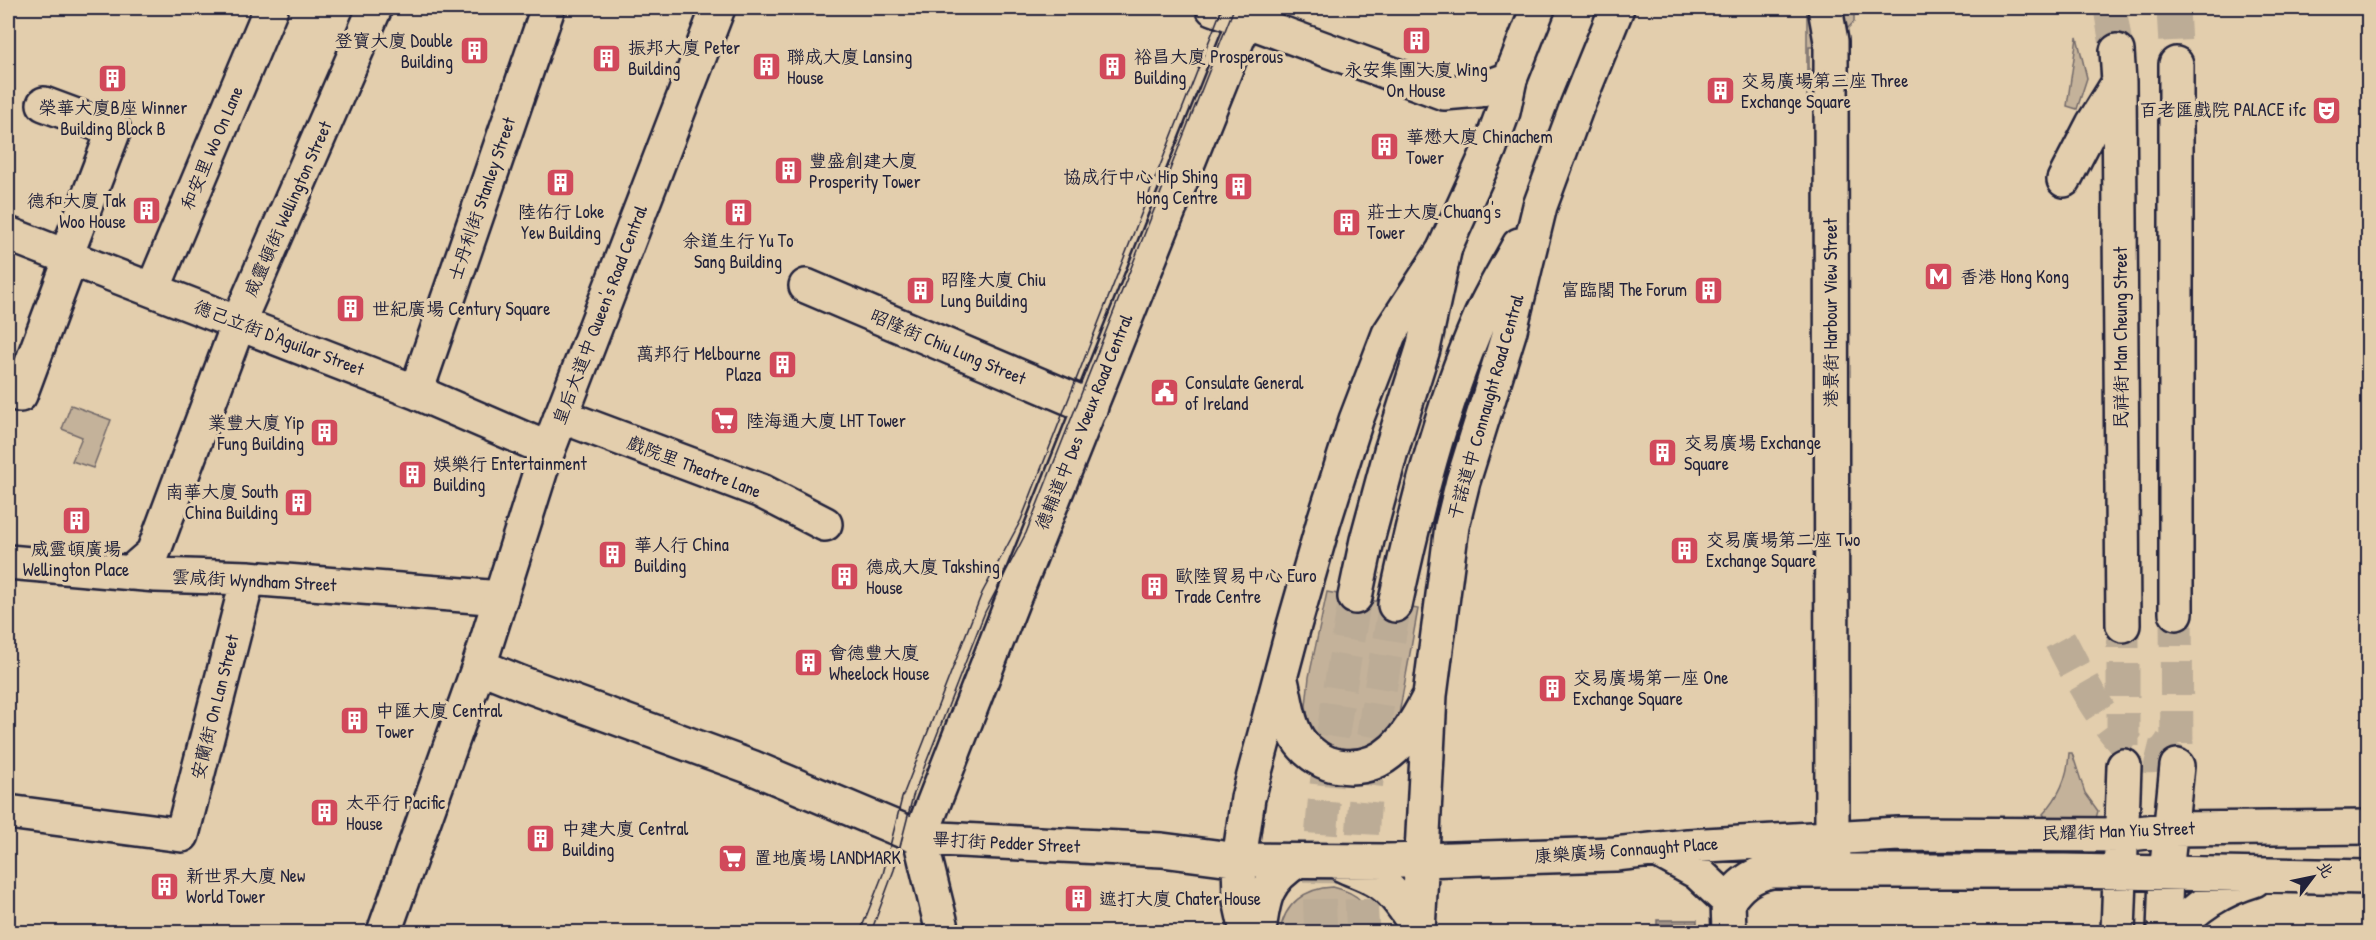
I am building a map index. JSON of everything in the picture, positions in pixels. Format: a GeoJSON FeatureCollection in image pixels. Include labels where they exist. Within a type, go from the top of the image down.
{"type":"FeatureCollection","features":[{"type":"Feature","properties":{"kind":"main road","name":"和安里 Wo On Lane"},"geometry":{"type":"LineString","coordinates":[[153,289],[272,8]]}},
{"type":"Feature","properties":{"kind":"main road","name":"威靈頓街 Wellington Street"},"geometry":{"type":"LineString","coordinates":[[130,573],[153,553],[239,322],[375,8]]}},
{"type":"Feature","properties":{"kind":"main road","name":"士丹利街 Stanley Street"},"geometry":{"type":"LineString","coordinates":[[416,392],[548,8]]}},
{"type":"Feature","properties":{"kind":"main road","name":"皇后大道中 Queen's Road Central"},"geometry":{"type":"LineString","coordinates":[[384,933],[479,666],[548,449],[718,8]]}},
{"type":"Feature","properties":{"kind":"main road"},"geometry":{"type":"LineString","coordinates":[[1213,8],[1248,14],[1444,93],[1479,90],[1510,79]]}},
{"type":"Feature","properties":{"kind":"main road"},"geometry":{"type":"LineString","coordinates":[[1247,933],[1240,900],[1239,860],[1248,798],[1267,720],[1324,521],[1356,420],[1389,334],[1445,247],[1489,150],[1503,112],[1510,79],[1538,8]]}},
{"type":"Feature","properties":{"kind":"main road","name":"干諾道中 Connaught Road Central"},"geometry":{"type":"LineString","coordinates":[[1418,931],[1430,695],[1452,526],[1463,481],[1510,330],[1540,206],[1617,8]]}},
{"type":"Feature","properties":{"kind":"main road","name":"港景街 Harbour View Street"},"geometry":{"type":"LineString","coordinates":[[1825,8],[1831,41],[1832,838],[1835,871]]}},
{"type":"Feature","properties":{"kind":"main road","name":"德輔道中 Des Voeux Road Central"},"geometry":{"type":"LineString","coordinates":[[920,838],[1012,602],[1248,14]]}},
{"type":"Feature","properties":{"kind":"main road"},"geometry":{"type":"LineString","coordinates":[[2176,64],[2176,613]]}},
{"type":"Feature","properties":{"kind":"main road","name":"民祥街 Man Cheung Street"},"geometry":{"type":"LineString","coordinates":[[2064,180],[2093,124],[2118,66],[2123,625]]}},
{"type":"Feature","properties":{"kind":"main road"},"geometry":{"type":"LineString","coordinates":[[8,390],[20,395],[114,130],[44,104]]}},
{"type":"Feature","properties":{"kind":"main road","name":"干諾道中 Connaught Road Central"},"geometry":{"type":"LineString","coordinates":[[1395,605],[1412,526],[1443,417],[1480,317],[1540,206]]}},
{"type":"Feature","properties":{"kind":"main road","name":"德己立街 D'Aguilar Street"},"geometry":{"type":"LineString","coordinates":[[8,234],[416,392],[548,449]]}},
{"type":"Feature","properties":{"kind":"main road"},"geometry":{"type":"LineString","coordinates":[[1355,597],[1367,540],[1391,451],[1423,349],[1445,247]]}},
{"type":"Feature","properties":{"kind":"main road","name":"昭隆街 Chiu Lung Street"},"geometry":{"type":"LineString","coordinates":[[806,286],[1091,407]]}},
{"type":"Feature","properties":{"kind":"main road","name":"戲院里 Theatre Lane"},"geometry":{"type":"LineString","coordinates":[[561,416],[761,491],[825,524]]}},
{"type":"Feature","properties":{"kind":"main road","name":"雲咸街 Wyndham Street"},"geometry":{"type":"LineString","coordinates":[[8,562],[130,573],[248,578],[501,598]]}},
{"type":"Feature","properties":{"kind":"main road","name":"安蘭街 On Lan Street"},"geometry":{"type":"LineString","coordinates":[[8,812],[182,835],[248,578]]}},
{"type":"Feature","properties":{"kind":"main road","name":"畢打街 Pedder Street"},"geometry":{"type":"LineString","coordinates":[[479,666],[751,767],[920,838],[1162,850],[1239,860],[1421,861]]}},
{"type":"Feature","properties":{"kind":"main road"},"geometry":{"type":"LineString","coordinates":[[1281,677],[1291,723],[1300,741],[1314,756],[1332,765],[1352,768],[1371,764],[1389,754],[1406,736],[1430,695]]}},
{"type":"Feature","properties":{"kind":"main road"},"geometry":{"type":"LineString","coordinates":[[2118,933],[2124,766]]}},
{"type":"Feature","properties":{"kind":"main road"},"geometry":{"type":"LineString","coordinates":[[2164,933],[2166,874],[2177,766]]}},
{"type":"Feature","properties":{"kind":"main road","name":"民耀街 Man Yiu Street"},"geometry":{"type":"LineString","coordinates":[[1832,838],[1899,834],[2122,835],[2172,829],[2368,827]]}},
{"type":"Feature","properties":{"kind":"main road"},"geometry":{"type":"LineString","coordinates":[[920,838],[943,933]]}},
{"type":"Feature","properties":{"kind":"main road","name":"康樂廣場 Connaught Place"},"geometry":{"type":"LineString","coordinates":[[1421,861],[1615,854],[1688,846],[1832,838]]}},
{"type":"Feature","properties":{"kind":"main road"},"geometry":{"type":"LineString","coordinates":[[1657,850],[1697,872],[1728,917]]}},
{"type":"Feature","properties":{"kind":"main road"},"geometry":{"type":"LineString","coordinates":[[1259,933],[1263,901],[1270,884],[1282,870],[1297,861]]}},
{"type":"Feature","properties":{"kind":"main road"},"geometry":{"type":"LineString","coordinates":[[1331,861],[1375,879],[1383,885],[1400,902],[1418,931]]}},
{"type":"Feature","properties":{"kind":"main road"},"geometry":{"type":"LineString","coordinates":[[1728,917],[1739,886],[1760,873],[1835,871]]}},
{"type":"Feature","properties":{"kind":"main road","name":"民耀街 Man Yiu Street"},"geometry":{"type":"LineString","coordinates":[[1835,871],[2121,872],[2368,878]]}},
{"type":"Feature","properties":{"kind":"main road"},"geometry":{"type":"LineString","coordinates":[[2173,933],[2187,917],[2209,899],[2240,884],[2267,876]]}},
{"type":"Feature","properties":{"kind":"shaded area"},"geometry":{"type":"Polygon","coordinates":[[[1802,8],[1808,8],[1810,11],[1814,47],[1809,47],[1809,70],[1814,71],[1815,108],[1807,102],[1807,12],[1802,8]]]}},
{"type":"Feature","properties":{"kind":"shaded area"},"geometry":{"type":"Polygon","coordinates":[[[1844,8],[1854,8],[1854,22],[1848,28],[1846,28],[1844,8]]]}},
{"type":"Feature","properties":{"kind":"shaded area"},"geometry":{"type":"Polygon","coordinates":[[[2077,37],[2087,78],[2077,109],[2067,106],[2077,37]]]}},
{"type":"Feature","properties":{"kind":"shaded area"},"geometry":{"type":"Polygon","coordinates":[[[71,405],[111,420],[93,468],[72,461],[82,437],[62,429],[71,405]]]}},
{"type":"Feature","properties":{"kind":"shaded area"},"geometry":{"type":"Polygon","coordinates":[[[1327,592],[1418,609],[1398,720],[1374,749],[1336,751],[1320,741],[1309,724],[1306,706],[1309,677],[1327,592]]]}},
{"type":"Feature","properties":{"kind":"shaded area"},"geometry":{"type":"Polygon","coordinates":[[[2069,753],[2072,753],[2085,793],[2098,811],[2096,818],[2046,818],[2043,814],[2054,801],[2062,786],[2069,753]]]}},
{"type":"Feature","properties":{"kind":"shaded area"},"geometry":{"type":"Polygon","coordinates":[[[1333,887],[1357,897],[1366,907],[1368,923],[1366,932],[1280,932],[1286,913],[1298,899],[1313,891],[1333,887]]]}},
{"type":"Feature","properties":{"kind":"shaded area"},"geometry":{"type":"Polygon","coordinates":[[[1657,920],[1697,920],[1697,932],[1657,932],[1657,920]]]}},
{"type":"Feature","properties":{"kind":"tunnel"},"geometry":{"type":"LineString","coordinates":[[2110,8],[2117,51]]}},
{"type":"Feature","properties":{"kind":"tunnel"},"geometry":{"type":"LineString","coordinates":[[2173,8],[2176,64]]}},
{"type":"Feature","properties":{"kind":"tunnel"},"geometry":{"type":"LineString","coordinates":[[1321,932],[1319,891],[1324,807],[1355,597]]}},
{"type":"Feature","properties":{"kind":"tunnel"},"geometry":{"type":"LineString","coordinates":[[1363,932],[1362,850],[1368,768],[1395,605]]}},
{"type":"Feature","properties":{"kind":"tunnel"},"geometry":{"type":"LineString","coordinates":[[2176,613],[2177,752]]}},
{"type":"Feature","properties":{"kind":"tunnel"},"geometry":{"type":"LineString","coordinates":[[2123,625],[2123,746]]}},
{"type":"Feature","properties":{"kind":"tunnel"},"geometry":{"type":"LineString","coordinates":[[2060,640],[2095,703],[2112,728],[2129,747],[2147,756],[2163,752],[2177,730]]}},
{"type":"Feature","properties":{"kind":"tram line"},"geometry":{"type":"LineString","coordinates":[[860,932],[883,874],[902,798],[982,593],[1021,520],[1222,8]]}},
{"type":"Feature","properties":{"kind":"tram line"},"geometry":{"type":"LineString","coordinates":[[871,932],[894,870],[913,796],[985,612],[1026,533],[1234,8]]}},
{"type":"Feature","properties":{"kind":"place","name":"永安集團大廈 Wing On House"},"geometry":{"type":"Point","coordinates":[1416,41]}},
{"type":"Feature","properties":{"kind":"place","name":"登寶大廈 Double Building"},"geometry":{"type":"Point","coordinates":[474,51]}},
{"type":"Feature","properties":{"kind":"place","name":"振邦大廈 Peter Building"},"geometry":{"type":"Point","coordinates":[607,58]}},
{"type":"Feature","properties":{"kind":"place","name":"聯成大廈 Lansing House"},"geometry":{"type":"Point","coordinates":[766,67]}},
{"type":"Feature","properties":{"kind":"place","name":"裕昌大廈 Prosperous Building"},"geometry":{"type":"Point","coordinates":[1113,67]}},
{"type":"Feature","properties":{"kind":"place","name":"榮華大廈B座 Winner Building Block B"},"geometry":{"type":"Point","coordinates":[113,79]}},
{"type":"Feature","properties":{"kind":"place","name":"交易廣場第三座 Three Exchange Square"},"geometry":{"type":"Point","coordinates":[1720,91]}},
{"type":"Feature","properties":{"kind":"place","name":"百老匯戲院 PALACE ifc"},"geometry":{"type":"Point","coordinates":[2327,110]}},
{"type":"Feature","properties":{"kind":"place","name":"華懋大廈 Chinachem Tower"},"geometry":{"type":"Point","coordinates":[1385,147]}},
{"type":"Feature","properties":{"kind":"place","name":"豐盛創建大廈 Prosperity Tower"},"geometry":{"type":"Point","coordinates":[788,171]}},
{"type":"Feature","properties":{"kind":"place","name":"陸佑行 Loke Yew Building"},"geometry":{"type":"Point","coordinates":[561,183]}},
{"type":"Feature","properties":{"kind":"place","name":"協成行中心 Hip Shing Hong Centre"},"geometry":{"type":"Point","coordinates":[1239,187]}},
{"type":"Feature","properties":{"kind":"place","name":"德和大廈 Tak Woo House"},"geometry":{"type":"Point","coordinates":[147,211]}},
{"type":"Feature","properties":{"kind":"place","name":"余道生行 Yu To Sang Building"},"geometry":{"type":"Point","coordinates":[738,212]}},
{"type":"Feature","properties":{"kind":"place","name":"莊士大廈 Chuang's Tower"},"geometry":{"type":"Point","coordinates":[1346,222]}},
{"type":"Feature","properties":{"kind":"place","name":"香港 Hong Kong"},"geometry":{"type":"Point","coordinates":[1939,277]}},
{"type":"Feature","properties":{"kind":"place","name":"昭隆大廈 Chiu Lung Building"},"geometry":{"type":"Point","coordinates":[920,290]}},
{"type":"Feature","properties":{"kind":"place","name":"富臨閣 The Forum"},"geometry":{"type":"Point","coordinates":[1708,290]}},
{"type":"Feature","properties":{"kind":"place","name":"世紀廣場 Century Square"},"geometry":{"type":"Point","coordinates":[351,309]}},
{"type":"Feature","properties":{"kind":"place","name":"萬邦行 Melbourne Plaza"},"geometry":{"type":"Point","coordinates":[782,364]}},
{"type":"Feature","properties":{"kind":"place","name":"Consulate General of Ireland"},"geometry":{"type":"Point","coordinates":[1164,393]}},
{"type":"Feature","properties":{"kind":"place","name":"陸海通大廈 LHT Tower"},"geometry":{"type":"Point","coordinates":[725,421]}},
{"type":"Feature","properties":{"kind":"place","name":"業豐大廈 Yip Fung Building"},"geometry":{"type":"Point","coordinates":[325,433]}},
{"type":"Feature","properties":{"kind":"place","name":"交易廣場 Exchange Square"},"geometry":{"type":"Point","coordinates":[1663,453]}},
{"type":"Feature","properties":{"kind":"place","name":"娛樂行 Entertainment Building"},"geometry":{"type":"Point","coordinates":[412,474]}},
{"type":"Feature","properties":{"kind":"place","name":"南華大廈 South China Building"},"geometry":{"type":"Point","coordinates":[299,502]}},
{"type":"Feature","properties":{"kind":"place","name":"威靈頓廣場 Wellington Place"},"geometry":{"type":"Point","coordinates":[76,520]}},
{"type":"Feature","properties":{"kind":"place","name":"交易廣場第二座 Two Exchange Square"},"geometry":{"type":"Point","coordinates":[1685,550]}},
{"type":"Feature","properties":{"kind":"place","name":"華人行 China Building"},"geometry":{"type":"Point","coordinates":[613,555]}},
{"type":"Feature","properties":{"kind":"place","name":"德成大廈 Takshing House"},"geometry":{"type":"Point","coordinates":[845,577]}},
{"type":"Feature","properties":{"kind":"place","name":"歐陸貿易中心 Euro Trade Centre"},"geometry":{"type":"Point","coordinates":[1154,586]}},
{"type":"Feature","properties":{"kind":"place","name":"會德豐大廈 Wheelock House"},"geometry":{"type":"Point","coordinates":[808,663]}},
{"type":"Feature","properties":{"kind":"place","name":"交易廣場第一座 One Exchange Square"},"geometry":{"type":"Point","coordinates":[1552,688]}},
{"type":"Feature","properties":{"kind":"place","name":"中匯大廈 Central Tower"},"geometry":{"type":"Point","coordinates":[355,721]}},
{"type":"Feature","properties":{"kind":"place","name":"太平行 Pacific House"},"geometry":{"type":"Point","coordinates":[325,813]}},
{"type":"Feature","properties":{"kind":"place","name":"中建大廈 Central Building"},"geometry":{"type":"Point","coordinates":[541,839]}},
{"type":"Feature","properties":{"kind":"place","name":"置地廣場 LANDMARK"},"geometry":{"type":"Point","coordinates":[733,858]}},
{"type":"Feature","properties":{"kind":"place","name":"新世界大廈 New World Tower"},"geometry":{"type":"Point","coordinates":[165,886]}},
{"type":"Feature","properties":{"kind":"place","name":"遮打大廈 Chater House"},"geometry":{"type":"Point","coordinates":[1078,899]}}]}
